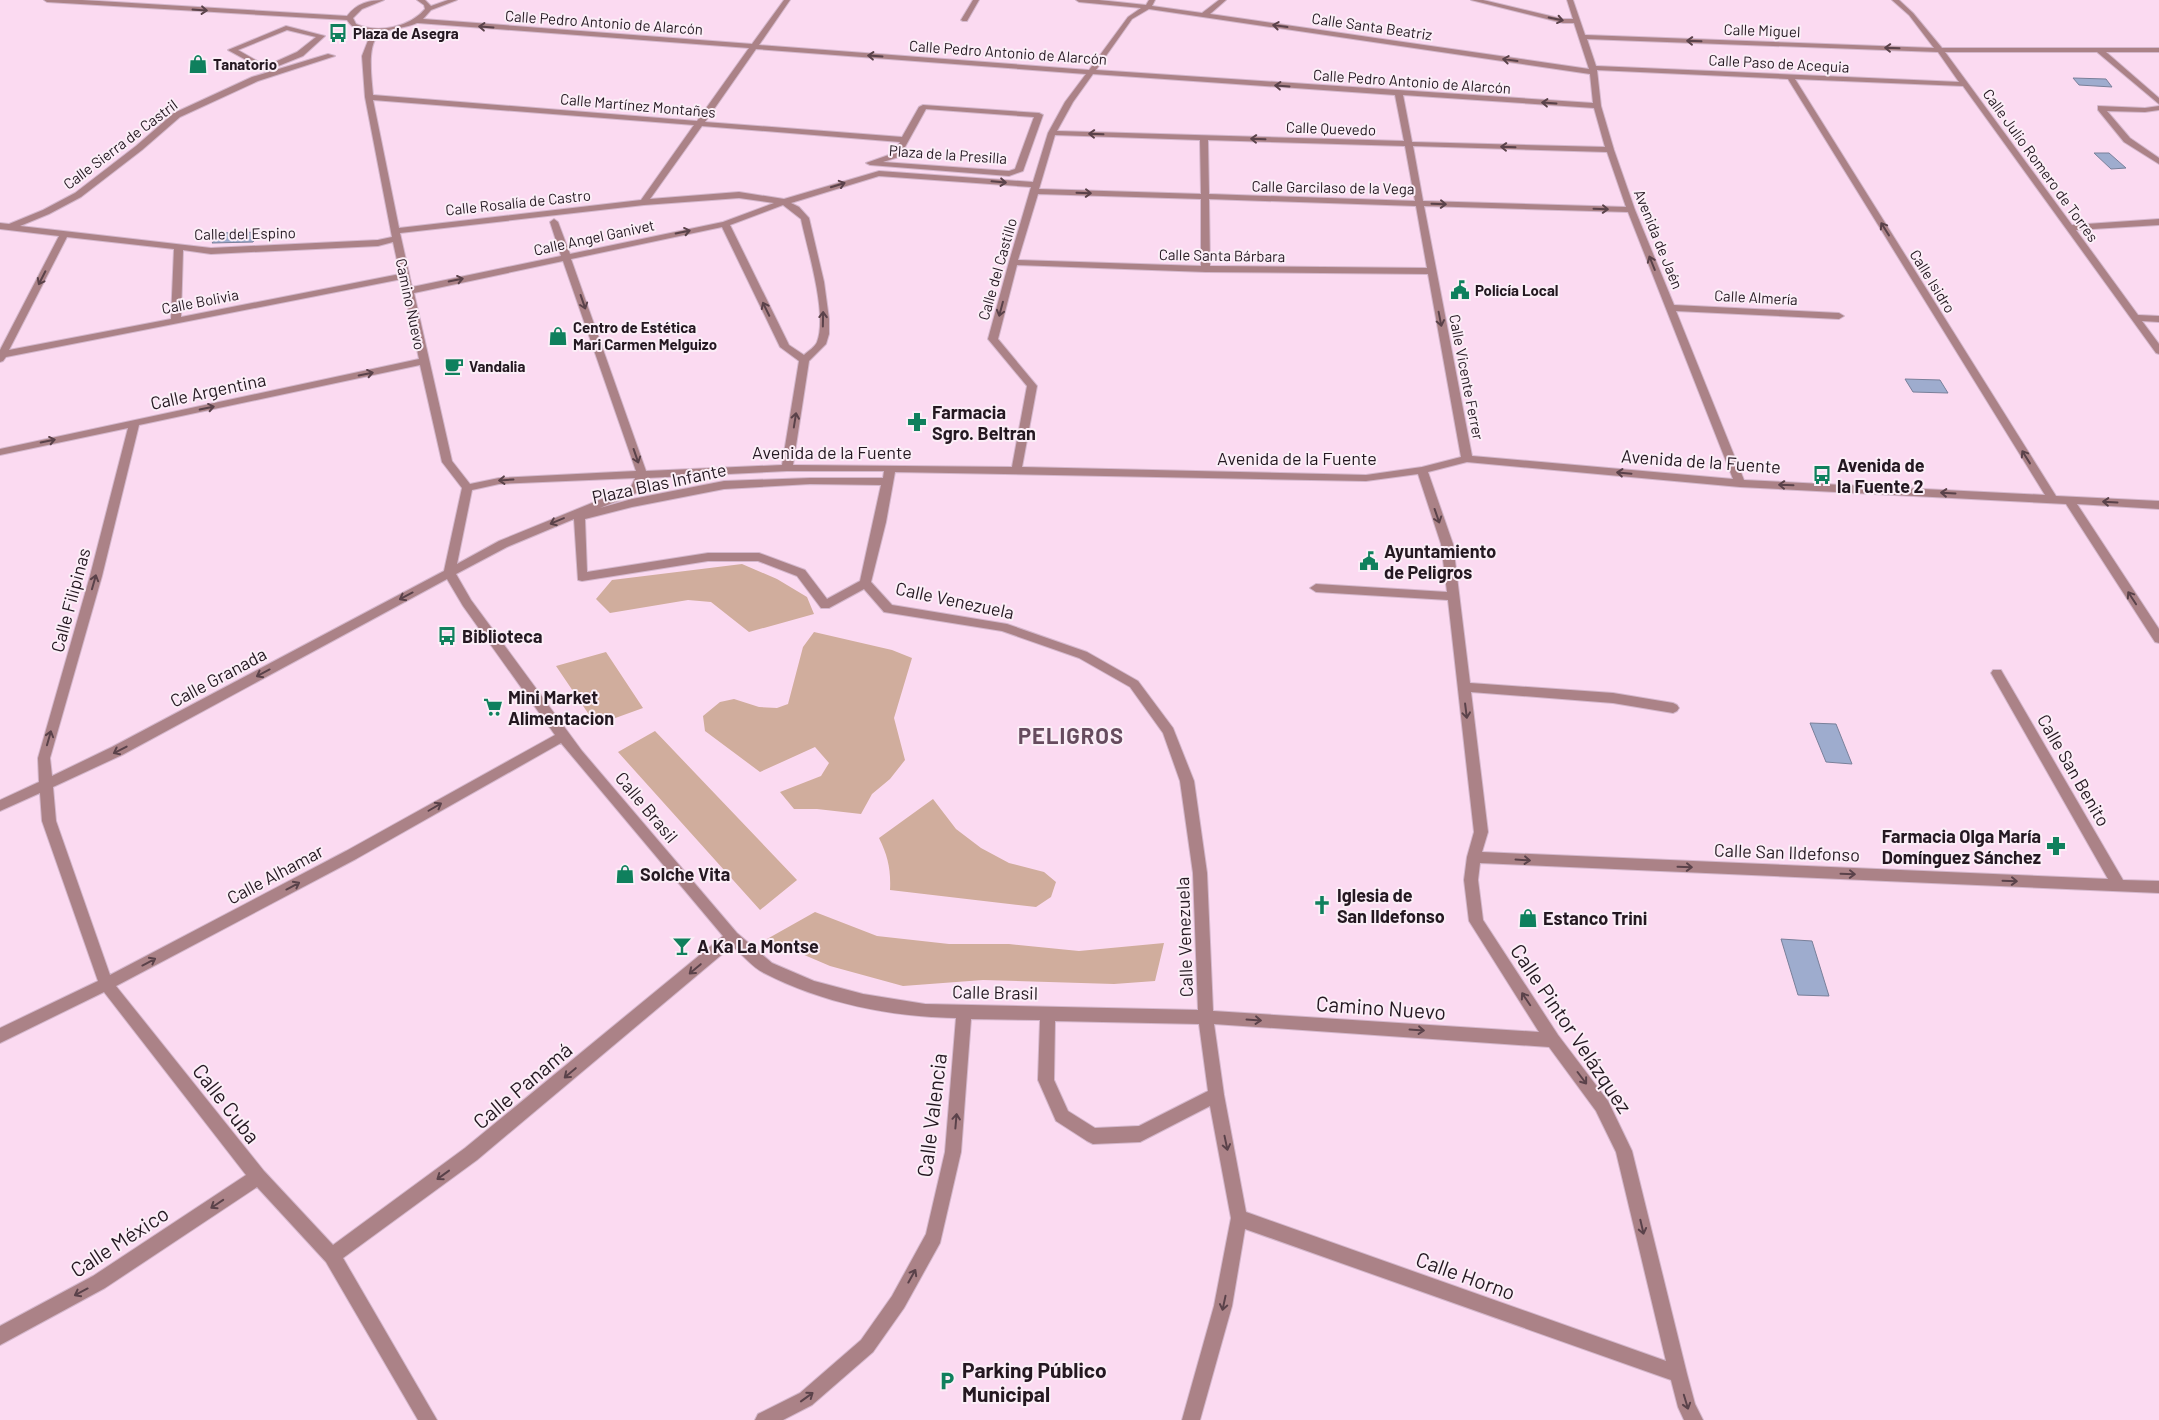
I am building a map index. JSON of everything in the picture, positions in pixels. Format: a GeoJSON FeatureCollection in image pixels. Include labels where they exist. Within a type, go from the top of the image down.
{"type":"FeatureCollection","features":[{"type":"Feature","properties":{"kind":"street"},"geometry":{"type":"LineString","coordinates":[[47,0],[349,18]]}},
{"type":"Feature","properties":{"kind":"street"},"geometry":{"type":"LineString","coordinates":[[349,18],[357,9],[376,0]]}},
{"type":"Feature","properties":{"kind":"street"},"geometry":{"type":"LineString","coordinates":[[420,0],[427,4],[430,9]]}},
{"type":"Feature","properties":{"kind":"street"},"geometry":{"type":"LineString","coordinates":[[349,18],[350,23],[356,27],[380,30],[396,28],[418,21],[430,9],[454,0]]}},
{"type":"Feature","properties":{"kind":"street"},"geometry":{"type":"LineString","coordinates":[[644,202],[787,0]]}},
{"type":"Feature","properties":{"kind":"street"},"geometry":{"type":"LineString","coordinates":[[965,20],[976,0]]}},
{"type":"Feature","properties":{"kind":"street","name":"Calle Santa Beatriz"},"geometry":{"type":"LineString","coordinates":[[1079,0],[1150,3],[1204,15],[1593,70]]}},
{"type":"Feature","properties":{"kind":"street"},"geometry":{"type":"LineString","coordinates":[[1204,15],[1223,0]]}},
{"type":"Feature","properties":{"kind":"street"},"geometry":{"type":"LineString","coordinates":[[1474,0],[1563,21],[1577,21]]}},
{"type":"Feature","properties":{"kind":"street","name":"Avenida de Jaén"},"geometry":{"type":"LineString","coordinates":[[1570,0],[1593,70],[1597,106],[1631,210],[1740,483]]}},
{"type":"Feature","properties":{"kind":"street","name":"Calle Julio Romero de Torres"},"geometry":{"type":"LineString","coordinates":[[1895,0],[1911,14],[1940,50],[2159,351]]}},
{"type":"Feature","properties":{"kind":"street","name":"Calle del Castillo"},"geometry":{"type":"LineString","coordinates":[[1016,472],[1032,386],[993,339],[1013,262],[1052,133],[1069,102],[1130,18],[1150,3]]}},
{"type":"Feature","properties":{"kind":"street","name":"Calle Pedro Antonio de Alarcón"},"geometry":{"type":"LineString","coordinates":[[418,21],[1090,72],[1597,106]]}},
{"type":"Feature","properties":{"kind":"street"},"geometry":{"type":"LineString","coordinates":[[286,28],[321,36],[300,54],[266,69],[232,50],[286,28]]}},
{"type":"Feature","properties":{"kind":"street","name":"Camino Nuevo"},"geometry":{"type":"LineString","coordinates":[[380,30],[373,38],[366,56],[369,97],[396,235],[447,462],[467,488]]}},
{"type":"Feature","properties":{"kind":"street","name":"Calle Miguel"},"geometry":{"type":"LineString","coordinates":[[1582,37],[1940,50],[2159,50]]}},
{"type":"Feature","properties":{"kind":"street"},"geometry":{"type":"LineString","coordinates":[[2099,50],[2159,102]]}},
{"type":"Feature","properties":{"kind":"street","name":"Calle Sierra de Castril"},"geometry":{"type":"LineString","coordinates":[[10,227],[46,212],[78,195],[139,148],[177,115],[255,79],[331,56]]}},
{"type":"Feature","properties":{"kind":"street","name":"Calle Paso de Acequia"},"geometry":{"type":"LineString","coordinates":[[1593,70],[1611,69],[1964,84]]}},
{"type":"Feature","properties":{"kind":"street","name":"Calle Isidro"},"geometry":{"type":"LineString","coordinates":[[1791,78],[2052,498]]}},
{"type":"Feature","properties":{"kind":"street","name":"Calle Vicente Ferrer"},"geometry":{"type":"LineString","coordinates":[[1399,94],[1467,459]]}},
{"type":"Feature","properties":{"kind":"street","name":"Calle Martínez Montañes"},"geometry":{"type":"LineString","coordinates":[[369,97],[905,140]]}},
{"type":"Feature","properties":{"kind":"street","name":"Plaza de la Presilla"},"geometry":{"type":"LineString","coordinates":[[923,107],[1039,116],[1019,171],[1008,174],[870,162],[905,152],[901,147],[905,140],[923,107]]}},
{"type":"Feature","properties":{"kind":"street"},"geometry":{"type":"LineString","coordinates":[[2159,108],[2145,110],[2101,108],[2127,140],[2159,162]]}},
{"type":"Feature","properties":{"kind":"street","name":"Calle Quevedo"},"geometry":{"type":"LineString","coordinates":[[1052,133],[1610,150]]}},
{"type":"Feature","properties":{"kind":"street"},"geometry":{"type":"LineString","coordinates":[[1204,138],[1206,269]]}},
{"type":"Feature","properties":{"kind":"street","name":"Calle Angel Ganivet"},"geometry":{"type":"LineString","coordinates":[[408,290],[725,224],[784,202],[879,173],[1036,188]]}},
{"type":"Feature","properties":{"kind":"street","name":"Calle Garcilaso de la Vega"},"geometry":{"type":"LineString","coordinates":[[1036,188],[1205,198],[1631,210]]}},
{"type":"Feature","properties":{"kind":"street","name":"Calle Rosalía de Castro"},"geometry":{"type":"LineString","coordinates":[[396,235],[425,226],[644,202],[739,195]]}},
{"type":"Feature","properties":{"kind":"street","name":"Calle Angel Ganivet"},"geometry":{"type":"LineString","coordinates":[[739,195],[784,202]]}},
{"type":"Feature","properties":{"kind":"street"},"geometry":{"type":"LineString","coordinates":[[784,202],[796,209],[805,218],[823,301],[824,321],[822,343],[804,360],[786,468]]}},
{"type":"Feature","properties":{"kind":"street"},"geometry":{"type":"LineString","coordinates":[[449,573],[503,544],[635,489],[642,474],[554,222]]}},
{"type":"Feature","properties":{"kind":"street"},"geometry":{"type":"LineString","coordinates":[[2069,228],[2159,222]]}},
{"type":"Feature","properties":{"kind":"street"},"geometry":{"type":"LineString","coordinates":[[725,224],[785,347],[804,360]]}},
{"type":"Feature","properties":{"kind":"street"},"geometry":{"type":"LineString","coordinates":[[0,226],[10,227]]}},
{"type":"Feature","properties":{"kind":"street","name":"Calle del Espino"},"geometry":{"type":"LineString","coordinates":[[10,227],[211,251],[378,243],[396,235]]}},
{"type":"Feature","properties":{"kind":"street"},"geometry":{"type":"LineString","coordinates":[[1,356],[64,234]]}},
{"type":"Feature","properties":{"kind":"street"},"geometry":{"type":"LineString","coordinates":[[176,321],[179,247]]}},
{"type":"Feature","properties":{"kind":"street","name":"Calle Santa Bárbara"},"geometry":{"type":"LineString","coordinates":[[1013,262],[1206,269],[1432,271]]}},
{"type":"Feature","properties":{"kind":"street","name":"Calle Bolivia"},"geometry":{"type":"LineString","coordinates":[[1,356],[405,276]]}},
{"type":"Feature","properties":{"kind":"street","name":"Calle Almería"},"geometry":{"type":"LineString","coordinates":[[1671,308],[1839,316]]}},
{"type":"Feature","properties":{"kind":"street"},"geometry":{"type":"LineString","coordinates":[[2135,318],[2159,319]]}},
{"type":"Feature","properties":{"kind":"street","name":"Calle Argentina"},"geometry":{"type":"LineString","coordinates":[[0,452],[424,361]]}},
{"type":"Feature","properties":{"kind":"street","name":"Calle Filipinas"},"geometry":{"type":"LineString","coordinates":[[45,786],[44,758],[96,576],[134,423]]}},
{"type":"Feature","properties":{"kind":"street","name":"Avenida de la Fuente"},"geometry":{"type":"LineString","coordinates":[[467,488],[499,480],[786,468],[890,468],[1366,478],[1422,470],[1467,459],[1740,483],[2159,505]]}},
{"type":"Feature","properties":{"kind":"street"},"geometry":{"type":"LineString","coordinates":[[865,582],[880,522],[890,468]]}},
{"type":"Feature","properties":{"kind":"street","name":"Calle Pintor Velázquez"},"geometry":{"type":"LineString","coordinates":[[1422,470],[1447,544],[1481,832],[1474,857],[1471,880],[1476,921],[1553,1040],[1602,1106],[1624,1151],[1678,1374],[1687,1407],[1694,1420]]}},
{"type":"Feature","properties":{"kind":"street","name":"Plaza Blas Infante"},"geometry":{"type":"LineString","coordinates":[[865,582],[824,605],[801,573],[759,557],[708,556],[582,577],[579,518],[632,503],[724,485],[810,481],[888,482]]}},
{"type":"Feature","properties":{"kind":"street"},"geometry":{"type":"LineString","coordinates":[[449,573],[467,488]]}},
{"type":"Feature","properties":{"kind":"street"},"geometry":{"type":"LineString","coordinates":[[2068,500],[2159,639]]}},
{"type":"Feature","properties":{"kind":"street","name":"Calle Granada"},"geometry":{"type":"LineString","coordinates":[[0,806],[118,751],[449,573]]}},
{"type":"Feature","properties":{"kind":"street","name":"Calle Brasil"},"geometry":{"type":"LineString","coordinates":[[449,573],[467,602],[562,737],[732,937],[767,968],[813,987],[863,1002],[925,1011],[1206,1016]]}},
{"type":"Feature","properties":{"kind":"street","name":"Calle Venezuela"},"geometry":{"type":"LineString","coordinates":[[865,582],[888,609],[1003,626],[1083,655],[1134,684],[1169,731],[1187,781],[1200,872],[1206,1016],[1216,1095],[1239,1218]]}},
{"type":"Feature","properties":{"kind":"street"},"geometry":{"type":"LineString","coordinates":[[1316,588],[1452,596]]}},
{"type":"Feature","properties":{"kind":"street","name":"Calle San Benito"},"geometry":{"type":"LineString","coordinates":[[1997,673],[2119,885]]}},
{"type":"Feature","properties":{"kind":"street"},"geometry":{"type":"LineString","coordinates":[[1463,687],[1613,698],[1673,708]]}},
{"type":"Feature","properties":{"kind":"street","name":"Calle Alhamar"},"geometry":{"type":"LineString","coordinates":[[0,1036],[106,984],[351,855],[562,737]]}},
{"type":"Feature","properties":{"kind":"street","name":"Calle Cuba"},"geometry":{"type":"LineString","coordinates":[[45,786],[49,821],[106,984],[258,1177],[332,1256],[428,1420]]}},
{"type":"Feature","properties":{"kind":"street","name":"Calle San Ildefonso"},"geometry":{"type":"LineString","coordinates":[[1474,857],[2159,887]]}},
{"type":"Feature","properties":{"kind":"street","name":"Calle Panamá"},"geometry":{"type":"LineString","coordinates":[[332,1256],[471,1154],[732,937]]}},
{"type":"Feature","properties":{"kind":"street","name":"Calle Valencia"},"geometry":{"type":"LineString","coordinates":[[764,1420],[806,1399],[867,1346],[898,1302],[934,1237],[953,1152],[964,1012]]}},
{"type":"Feature","properties":{"kind":"street","name":"Calle Brasil"},"geometry":{"type":"LineString","coordinates":[[1048,1013],[1046,1080],[1062,1116],[1093,1136],[1140,1134],[1216,1095]]}},
{"type":"Feature","properties":{"kind":"street","name":"Camino Nuevo"},"geometry":{"type":"LineString","coordinates":[[1206,1016],[1553,1040]]}},
{"type":"Feature","properties":{"kind":"street","name":"Calle México"},"geometry":{"type":"LineString","coordinates":[[0,1336],[99,1282],[258,1177]]}},
{"type":"Feature","properties":{"kind":"street"},"geometry":{"type":"LineString","coordinates":[[1191,1420],[1224,1306],[1239,1218]]}},
{"type":"Feature","properties":{"kind":"street","name":"Calle Horno"},"geometry":{"type":"LineString","coordinates":[[1239,1218],[1678,1374]]}},
{"type":"Feature","properties":{"kind":"shaded area"},"geometry":{"type":"Polygon","coordinates":[[[742,564],[777,579],[807,597],[814,614],[749,632],[711,602],[688,600],[610,613],[596,599],[612,580],[742,564]]]}},
{"type":"Feature","properties":{"kind":"shaded area"},"geometry":{"type":"Polygon","coordinates":[[[814,632],[892,650],[912,658],[894,718],[905,760],[890,779],[872,794],[861,814],[817,809],[794,809],[780,792],[821,776],[829,763],[815,747],[760,772],[705,731],[703,716],[720,702],[734,699],[759,707],[777,708],[788,704],[803,647],[814,632]]]}},
{"type":"Feature","properties":{"kind":"shaded area"},"geometry":{"type":"Polygon","coordinates":[[[606,652],[643,708],[596,725],[556,666],[606,652]]]}},
{"type":"Feature","properties":{"kind":"shaded area"},"geometry":{"type":"Polygon","coordinates":[[[655,731],[797,880],[760,910],[618,752],[655,731]]]}},
{"type":"Feature","properties":{"kind":"shaded area"},"geometry":{"type":"Polygon","coordinates":[[[933,799],[956,829],[981,848],[1009,863],[1044,872],[1056,882],[1051,897],[1036,907],[890,890],[888,863],[879,838],[933,799]]]}},
{"type":"Feature","properties":{"kind":"shaded area"},"geometry":{"type":"Polygon","coordinates":[[[815,912],[877,936],[949,944],[1009,944],[1079,951],[1164,943],[1155,981],[1114,984],[983,980],[903,986],[830,966],[767,939],[815,912]]]}},
{"type":"Feature","properties":{"kind":"water"},"geometry":{"type":"Polygon","coordinates":[[[2073,78],[2106,79],[2112,87],[2079,85],[2073,78]]]}},
{"type":"Feature","properties":{"kind":"water"},"geometry":{"type":"Polygon","coordinates":[[[2094,153],[2109,153],[2126,168],[2111,169],[2094,153]]]}},
{"type":"Feature","properties":{"kind":"water"},"geometry":{"type":"Polygon","coordinates":[[[260,232],[253,242],[212,243],[220,233],[260,232]]]}},
{"type":"Feature","properties":{"kind":"water"},"geometry":{"type":"Polygon","coordinates":[[[1905,379],[1940,380],[1948,393],[1913,392],[1905,379]]]}},
{"type":"Feature","properties":{"kind":"water"},"geometry":{"type":"Polygon","coordinates":[[[1810,723],[1836,724],[1852,764],[1826,762],[1810,723]]]}},
{"type":"Feature","properties":{"kind":"water"},"geometry":{"type":"Polygon","coordinates":[[[1781,939],[1812,941],[1829,996],[1798,995],[1781,939]]]}},
{"type":"Feature","properties":{"kind":"place","name":"Plaza de Asegra"},"geometry":{"type":"Point","coordinates":[338,33]}},
{"type":"Feature","properties":{"kind":"place","name":"Tanatorio"},"geometry":{"type":"Point","coordinates":[198,64]}},
{"type":"Feature","properties":{"kind":"place","name":"Policía Local"},"geometry":{"type":"Point","coordinates":[1460,290]}},
{"type":"Feature","properties":{"kind":"place","name":"Centro de Estética Mari Carmen Melguizo"},"geometry":{"type":"Point","coordinates":[558,336]}},
{"type":"Feature","properties":{"kind":"place","name":"Vandalia"},"geometry":{"type":"Point","coordinates":[454,366]}},
{"type":"Feature","properties":{"kind":"place","name":"Farmacia Sgro. Beltran"},"geometry":{"type":"Point","coordinates":[917,422]}},
{"type":"Feature","properties":{"kind":"place","name":"Avenida de la Fuente 2"},"geometry":{"type":"Point","coordinates":[1822,475]}},
{"type":"Feature","properties":{"kind":"place","name":"Ayuntamiento de Peligros"},"geometry":{"type":"Point","coordinates":[1369,561]}},
{"type":"Feature","properties":{"kind":"place","name":"Biblioteca"},"geometry":{"type":"Point","coordinates":[447,636]}},
{"type":"Feature","properties":{"kind":"place","name":"Mini Market Alimentacion"},"geometry":{"type":"Point","coordinates":[493,707]}},
{"type":"Feature","properties":{"kind":"place","name":"Farmacia Olga María Domínguez Sánchez"},"geometry":{"type":"Point","coordinates":[2056,846]}},
{"type":"Feature","properties":{"kind":"place","name":"Solche Vita"},"geometry":{"type":"Point","coordinates":[625,874]}},
{"type":"Feature","properties":{"kind":"place","name":"Iglesia de San Ildefonso"},"geometry":{"type":"Point","coordinates":[1322,905]}},
{"type":"Feature","properties":{"kind":"place","name":"Estanco Trini"},"geometry":{"type":"Point","coordinates":[1528,918]}},
{"type":"Feature","properties":{"kind":"place","name":"A Ka La Montse"},"geometry":{"type":"Point","coordinates":[682,946]}},
{"type":"Feature","properties":{"kind":"place","name":"Parking Público Municipal"},"geometry":{"type":"Point","coordinates":[947,1381]}},
{"type":"Feature","properties":{"kind":"district","name":"PELIGROS"},"geometry":{"type":"Point","coordinates":[1071,735]}}]}
